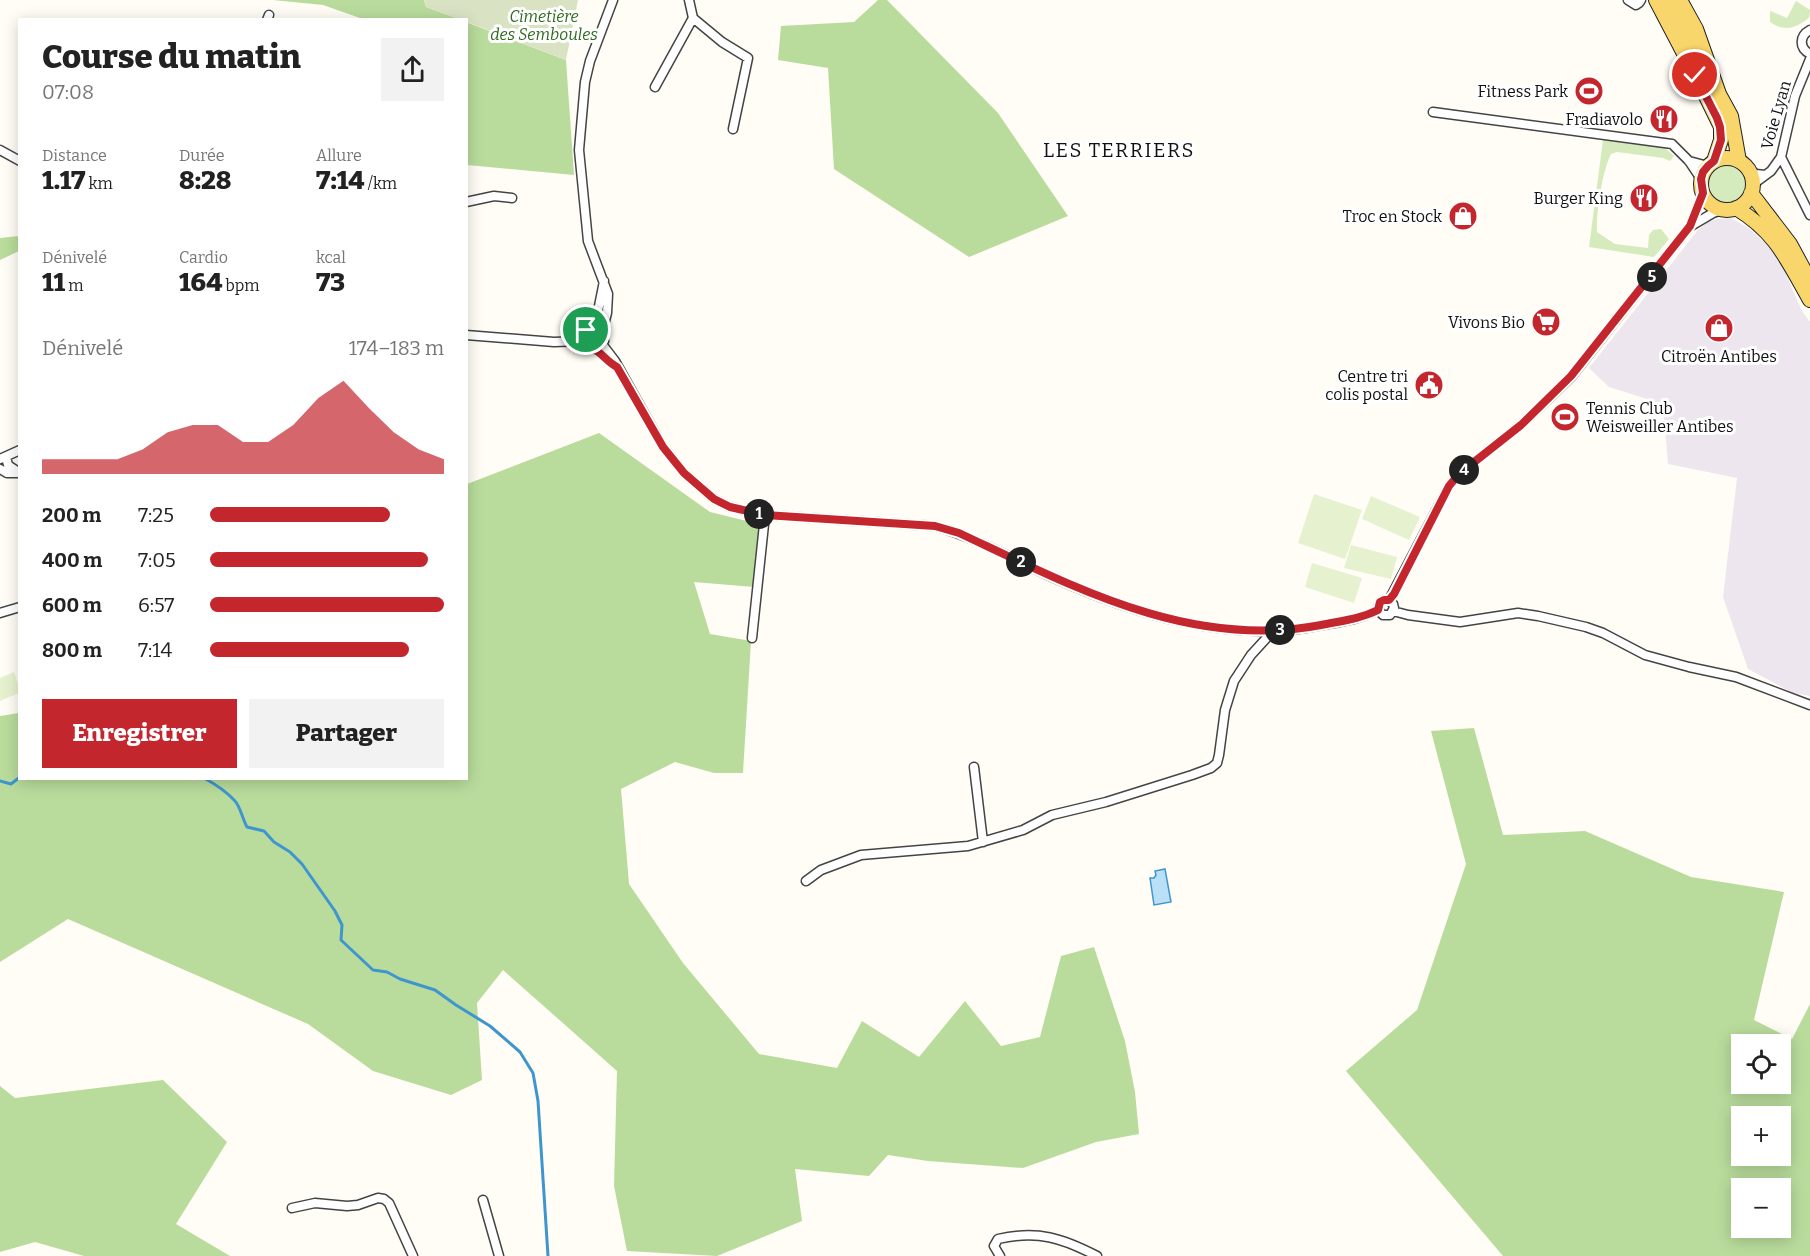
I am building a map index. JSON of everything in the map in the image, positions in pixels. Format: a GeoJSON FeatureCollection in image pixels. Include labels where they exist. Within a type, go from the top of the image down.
{"type":"FeatureCollection","features":[{"type":"Feature","properties":{"kind":"main road"},"geometry":{"type":"LineString","coordinates":[[1656,0],[1720,127],[1721,140],[1702,186],[1711,204],[1730,208],[1754,220],[1770,234],[1785,254],[1810,300]]}},
{"type":"Feature","properties":{"kind":"main road"},"geometry":{"type":"LineString","coordinates":[[1669,0],[1731,116],[1751,189],[1790,244],[1810,281]]}},
{"type":"Feature","properties":{"kind":"main road"},"geometry":{"type":"LineString","coordinates":[[1680,0],[1696,29],[1719,94]]}},
{"type":"Feature","properties":{"kind":"main road"},"geometry":{"type":"LineString","coordinates":[[1711,163],[1722,158],[1731,158],[1744,165]]}},
{"type":"Feature","properties":{"kind":"main road"},"geometry":{"type":"LineString","coordinates":[[1730,208],[1747,199],[1751,189]]}},
{"type":"Feature","properties":{"kind":"street"},"geometry":{"type":"LineString","coordinates":[[602,332],[608,313],[608,294],[588,240],[579,150],[585,82],[590,61],[613,0]]}},
{"type":"Feature","properties":{"kind":"street"},"geometry":{"type":"LineString","coordinates":[[655,87],[693,18],[691,1]]}},
{"type":"Feature","properties":{"kind":"street"},"geometry":{"type":"LineString","coordinates":[[693,18],[722,42],[748,58],[733,129]]}},
{"type":"Feature","properties":{"kind":"street"},"geometry":{"type":"LineString","coordinates":[[1810,30],[1802,38],[1805,52],[1810,54]]}},
{"type":"Feature","properties":{"kind":"street","name":"Voie Lyan"},"geometry":{"type":"LineString","coordinates":[[1751,189],[1776,165],[1781,157],[1795,96],[1810,59]]}},
{"type":"Feature","properties":{"kind":"street"},"geometry":{"type":"LineString","coordinates":[[1389,600],[1449,486],[1459,474],[1521,425],[1571,376],[1690,226],[1702,186],[1689,161],[1672,144],[1433,112]]}},
{"type":"Feature","properties":{"kind":"street"},"geometry":{"type":"LineString","coordinates":[[0,150],[18,161]]}},
{"type":"Feature","properties":{"kind":"street"},"geometry":{"type":"LineString","coordinates":[[1781,157],[1810,215]]}},
{"type":"Feature","properties":{"kind":"street"},"geometry":{"type":"LineString","coordinates":[[0,158],[18,162]]}},
{"type":"Feature","properties":{"kind":"street"},"geometry":{"type":"LineString","coordinates":[[1689,161],[1711,163]]}},
{"type":"Feature","properties":{"kind":"street"},"geometry":{"type":"LineString","coordinates":[[1744,165],[1756,174],[1766,175]]}},
{"type":"Feature","properties":{"kind":"street"},"geometry":{"type":"LineString","coordinates":[[468,202],[494,196],[512,198]]}},
{"type":"Feature","properties":{"kind":"street"},"geometry":{"type":"LineString","coordinates":[[1690,226],[1713,213],[1730,208]]}},
{"type":"Feature","properties":{"kind":"street"},"geometry":{"type":"LineString","coordinates":[[582,341],[584,332],[591,327],[598,311],[604,281]]}},
{"type":"Feature","properties":{"kind":"street"},"geometry":{"type":"LineString","coordinates":[[591,327],[602,332],[604,338],[598,347]]}},
{"type":"Feature","properties":{"kind":"street"},"geometry":{"type":"LineString","coordinates":[[468,335],[554,342],[582,341]]}},
{"type":"Feature","properties":{"kind":"street"},"geometry":{"type":"LineString","coordinates":[[582,341],[588,348],[598,347]]}},
{"type":"Feature","properties":{"kind":"street"},"geometry":{"type":"LineString","coordinates":[[598,347],[617,367],[659,441],[684,473],[714,499],[730,507],[765,515],[935,526],[959,533],[1107,601],[1175,620],[1231,630],[1295,630],[1366,616],[1378,610],[1380,602],[1389,600]]}},
{"type":"Feature","properties":{"kind":"street"},"geometry":{"type":"LineString","coordinates":[[18,451],[3,458],[8,465],[18,472]]}},
{"type":"Feature","properties":{"kind":"street"},"geometry":{"type":"LineString","coordinates":[[0,469],[7,473],[18,473]]}},
{"type":"Feature","properties":{"kind":"street"},"geometry":{"type":"LineString","coordinates":[[752,638],[765,515]]}},
{"type":"Feature","properties":{"kind":"street"},"geometry":{"type":"LineString","coordinates":[[1389,600],[1394,606],[1394,611]]}},
{"type":"Feature","properties":{"kind":"street"},"geometry":{"type":"LineString","coordinates":[[0,613],[18,608]]}},
{"type":"Feature","properties":{"kind":"street"},"geometry":{"type":"LineString","coordinates":[[1378,610],[1386,616],[1394,611]]}},
{"type":"Feature","properties":{"kind":"street"},"geometry":{"type":"LineString","coordinates":[[1394,611],[1460,622],[1518,614],[1538,616],[1586,627],[1604,633],[1645,655],[1736,677],[1810,705]]}},
{"type":"Feature","properties":{"kind":"street"},"geometry":{"type":"LineString","coordinates":[[806,881],[821,870],[861,855],[968,846],[1023,830],[1052,815],[1116,799],[1211,768],[1217,763],[1220,755],[1226,710],[1234,681],[1251,655],[1273,631]]}},
{"type":"Feature","properties":{"kind":"street"},"geometry":{"type":"LineString","coordinates":[[974,767],[983,842]]}},
{"type":"Feature","properties":{"kind":"street"},"geometry":{"type":"LineString","coordinates":[[292,1208],[315,1203],[358,1205],[378,1198],[384,1199],[389,1203],[413,1256]]}},
{"type":"Feature","properties":{"kind":"street"},"geometry":{"type":"LineString","coordinates":[[483,1200],[499,1256]]}},
{"type":"Feature","properties":{"kind":"street"},"geometry":{"type":"LineString","coordinates":[[1000,1256],[994,1246],[998,1239],[1033,1234],[1057,1238],[1097,1256]]}},
{"type":"Feature","properties":{"kind":"shaded area"},"geometry":{"type":"Polygon","coordinates":[[[1731,218],[1750,229],[1777,254],[1802,311],[1810,322],[1810,696],[1793,693],[1748,669],[1723,597],[1737,478],[1668,464],[1663,404],[1609,387],[1589,368],[1698,230],[1709,221],[1731,218]]]}},
{"type":"Feature","properties":{"kind":"green space"},"geometry":{"type":"Polygon","coordinates":[[[273,0],[424,0],[426,7],[456,18],[360,18],[323,5],[273,0]]]}},
{"type":"Feature","properties":{"kind":"green space","name":"Cimetière des Semboules"},"geometry":{"type":"Polygon","coordinates":[[[424,0],[578,0],[566,60],[468,22],[468,18],[456,18],[426,7],[424,0]]]}},
{"type":"Feature","properties":{"kind":"green space"},"geometry":{"type":"Polygon","coordinates":[[[878,0],[887,0],[998,113],[1068,216],[969,257],[834,169],[828,68],[778,60],[781,26],[854,22],[878,0]]]}},
{"type":"Feature","properties":{"kind":"green space"},"geometry":{"type":"Polygon","coordinates":[[[1796,1],[1810,10],[1807,20],[1786,28],[1770,22],[1770,11],[1787,18],[1796,1]]]}},
{"type":"Feature","properties":{"kind":"green space"},"geometry":{"type":"Polygon","coordinates":[[[468,23],[566,60],[574,175],[468,165],[468,23]]]}},
{"type":"Feature","properties":{"kind":"green space"},"geometry":{"type":"Polygon","coordinates":[[[1603,140],[1665,148],[1674,156],[1670,161],[1617,152],[1611,154],[1602,182],[1597,232],[1615,244],[1648,248],[1649,235],[1653,230],[1661,229],[1669,239],[1654,257],[1589,247],[1603,140]]]}},
{"type":"Feature","properties":{"kind":"green space"},"geometry":{"type":"Polygon","coordinates":[[[1726,165],[1740,170],[1745,184],[1740,198],[1726,203],[1712,198],[1707,184],[1712,170],[1726,165]]]}},
{"type":"Feature","properties":{"kind":"green space"},"geometry":{"type":"Polygon","coordinates":[[[18,236],[18,251],[0,260],[0,238],[18,236]]]}},
{"type":"Feature","properties":{"kind":"green space"},"geometry":{"type":"Polygon","coordinates":[[[599,433],[710,512],[759,524],[754,587],[694,582],[710,634],[751,641],[743,773],[714,773],[675,762],[621,789],[629,884],[683,963],[759,1054],[837,1068],[862,1021],[919,1057],[965,1001],[1001,1046],[1040,1037],[1061,956],[1094,947],[1125,1041],[1135,1092],[1139,1134],[1096,1142],[1023,1168],[928,1161],[888,1155],[869,1176],[795,1169],[802,1221],[717,1256],[627,1251],[614,1186],[617,1071],[503,970],[477,1003],[482,1080],[451,1095],[373,1071],[308,1024],[68,919],[0,962],[0,716],[18,713],[18,780],[468,780],[468,484],[599,433]]]}},
{"type":"Feature","properties":{"kind":"green space"},"geometry":{"type":"Polygon","coordinates":[[[1314,494],[1362,510],[1345,559],[1298,543],[1314,494]]]}},
{"type":"Feature","properties":{"kind":"green space"},"geometry":{"type":"Polygon","coordinates":[[[1371,496],[1420,517],[1409,540],[1362,519],[1371,496]]]}},
{"type":"Feature","properties":{"kind":"green space"},"geometry":{"type":"Polygon","coordinates":[[[1351,545],[1397,557],[1391,579],[1344,568],[1351,545]]]}},
{"type":"Feature","properties":{"kind":"green space"},"geometry":{"type":"Polygon","coordinates":[[[1312,563],[1362,578],[1354,603],[1305,587],[1312,563]]]}},
{"type":"Feature","properties":{"kind":"green space"},"geometry":{"type":"Polygon","coordinates":[[[14,672],[18,693],[0,701],[0,678],[14,672]]]}},
{"type":"Feature","properties":{"kind":"green space"},"geometry":{"type":"Polygon","coordinates":[[[1474,728],[1503,835],[1585,831],[1691,877],[1784,892],[1754,1020],[1782,1034],[1731,1034],[1731,1094],[1791,1094],[1791,1038],[1810,1004],[1810,1256],[1503,1256],[1346,1071],[1417,1010],[1466,864],[1431,731],[1474,728]]]}},
{"type":"Feature","properties":{"kind":"green space"},"geometry":{"type":"Polygon","coordinates":[[[163,1080],[227,1142],[176,1224],[230,1256],[84,1256],[35,1242],[0,1252],[0,1086],[15,1098],[163,1080]]]}},
{"type":"Feature","properties":{"kind":"water"},"geometry":{"type":"Polygon","coordinates":[[[1165,869],[1171,902],[1154,905],[1150,878],[1154,878],[1155,871],[1165,869]]]}},
{"type":"Feature","properties":{"kind":"waterway"},"geometry":{"type":"LineString","coordinates":[[0,781],[11,784],[18,779]]}},
{"type":"Feature","properties":{"kind":"waterway"},"geometry":{"type":"LineString","coordinates":[[207,780],[221,788],[235,801],[247,827],[264,831],[302,864],[335,911],[342,925],[341,940],[373,970],[387,972],[400,979],[435,990],[490,1026],[520,1052],[533,1073],[538,1101],[548,1256]]}},
{"type":"Feature","properties":{"kind":"place","name":"Fitness Park"},"geometry":{"type":"Point","coordinates":[1589,91]}},
{"type":"Feature","properties":{"kind":"place","name":"Fradiavolo"},"geometry":{"type":"Point","coordinates":[1664,119]}},
{"type":"Feature","properties":{"kind":"place","name":"Burger King"},"geometry":{"type":"Point","coordinates":[1644,198]}},
{"type":"Feature","properties":{"kind":"place","name":"Troc en Stock"},"geometry":{"type":"Point","coordinates":[1463,216]}},
{"type":"Feature","properties":{"kind":"place","name":"Vivons Bio"},"geometry":{"type":"Point","coordinates":[1546,322]}},
{"type":"Feature","properties":{"kind":"place","name":"Citroën Antibes"},"geometry":{"type":"Point","coordinates":[1719,328]}},
{"type":"Feature","properties":{"kind":"place","name":"Centre tri colis postal"},"geometry":{"type":"Point","coordinates":[1429,385]}},
{"type":"Feature","properties":{"kind":"place","name":"Tennis Club Weisweiller Antibes"},"geometry":{"type":"Point","coordinates":[1565,417]}},
{"type":"Feature","properties":{"kind":"district","name":"LES TERRIERS"},"geometry":{"type":"Point","coordinates":[1119,150]}},
{"type":"Feature","properties":{"kind":"route"},"geometry":{"type":"LineString","coordinates":[[586,330],[582,335],[584,344],[617,367],[659,441],[684,473],[714,499],[730,507],[765,515],[794,518],[935,526],[959,533],[1107,601],[1155,616],[1231,630],[1295,630],[1366,616],[1378,610],[1380,602],[1389,600],[1394,594],[1449,486],[1459,474],[1521,425],[1571,376],[1690,226],[1703,193],[1701,186],[1703,172],[1714,161],[1721,140],[1717,118],[1695,75]]}}]}
